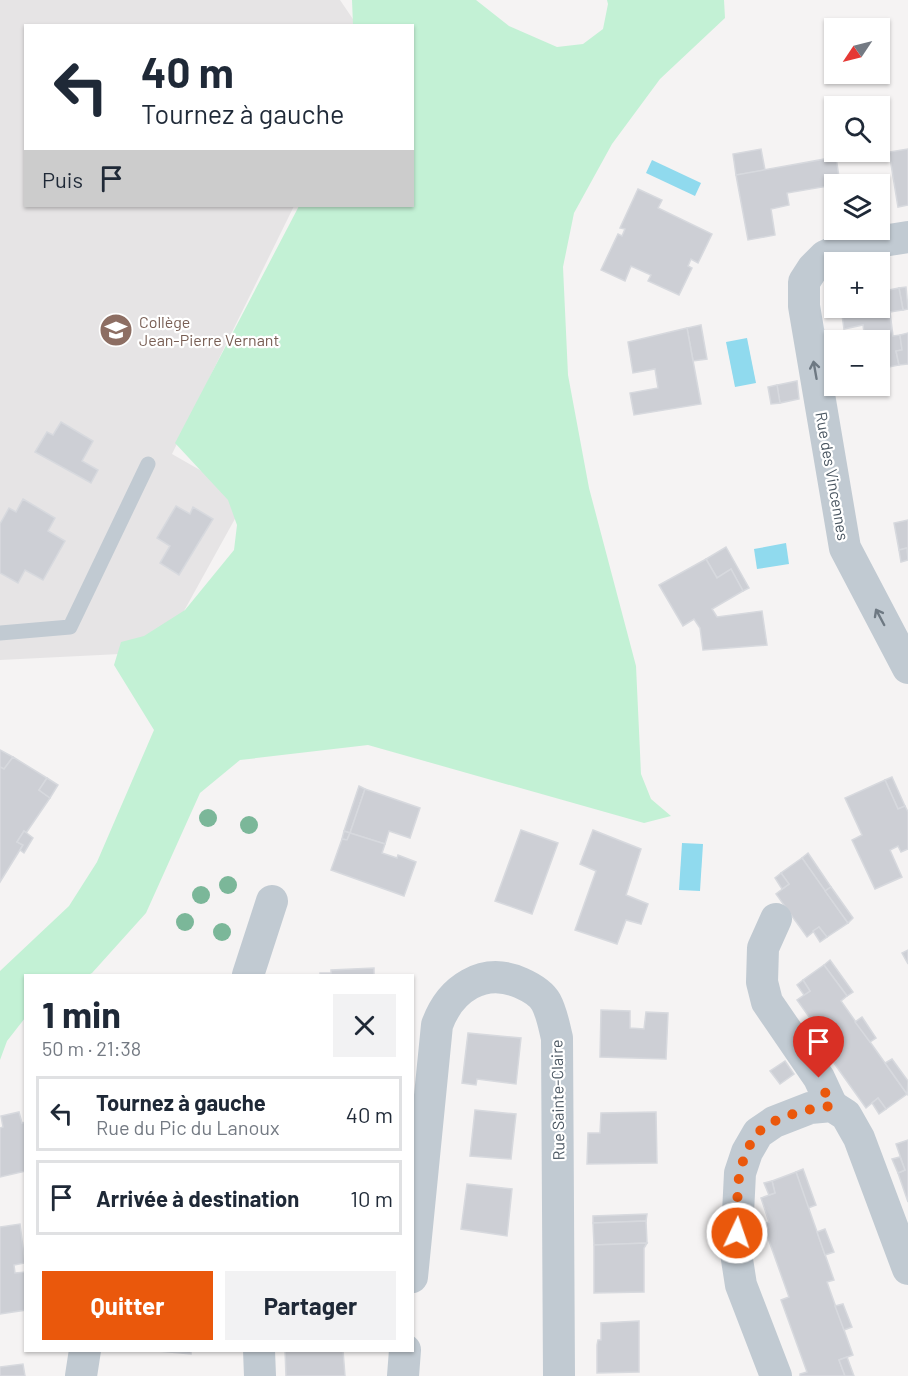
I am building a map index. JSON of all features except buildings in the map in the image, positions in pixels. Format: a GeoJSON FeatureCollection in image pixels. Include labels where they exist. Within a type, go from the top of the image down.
{"type":"FeatureCollection","features":[{"type":"Feature","properties":{"kind":"street","name":"Rue des Vincennes"},"geometry":{"type":"LineString","coordinates":[[908,237],[845,247],[825,256],[804,282],[804,306],[845,548],[908,668]]}},
{"type":"Feature","properties":{"kind":"street"},"geometry":{"type":"LineString","coordinates":[[248,974],[272,901]]}},
{"type":"Feature","properties":{"kind":"street"},"geometry":{"type":"LineString","coordinates":[[776,919],[763,948],[762,982],[767,1002],[819,1078],[831,1106],[846,1115],[859,1138],[908,1269]]}},
{"type":"Feature","properties":{"kind":"street","name":"Rue Sainte-Claire"},"geometry":{"type":"LineString","coordinates":[[414,1256],[439,1018],[451,998],[465,986],[498,976],[518,981],[532,988],[545,1000],[553,1018],[557,1038],[559,1376]]}},
{"type":"Feature","properties":{"kind":"street"},"geometry":{"type":"LineString","coordinates":[[776,1376],[741,1285],[736,1253],[740,1173],[747,1152],[758,1132],[774,1122],[810,1108],[831,1106]]}},
{"type":"Feature","properties":{"kind":"street"},"geometry":{"type":"LineString","coordinates":[[81,1376],[85,1352]]}},
{"type":"Feature","properties":{"kind":"street"},"geometry":{"type":"LineString","coordinates":[[259,1352],[260,1376]]}},
{"type":"Feature","properties":{"kind":"street"},"geometry":{"type":"LineString","coordinates":[[403,1376],[405,1352]]}},
{"type":"Feature","properties":{"kind":"lane"},"geometry":{"type":"LineString","coordinates":[[0,633],[70,627],[148,464]]}},
{"type":"Feature","properties":{"kind":"shaded area","name":"Collège Jean-Pierre Vernant"},"geometry":{"type":"Polygon","coordinates":[[[0,0],[340,0],[356,24],[24,24],[24,207],[294,207],[172,454],[247,497],[179,620],[120,654],[0,660],[0,0]]]}},
{"type":"Feature","properties":{"kind":"green space"},"geometry":{"type":"Polygon","coordinates":[[[352,0],[476,0],[509,26],[557,47],[583,44],[603,29],[607,0],[724,0],[725,18],[660,79],[612,144],[574,213],[563,267],[568,375],[589,488],[636,666],[641,774],[651,799],[671,816],[644,823],[368,745],[240,760],[200,793],[146,913],[92,973],[24,974],[24,1019],[7,1041],[0,1060],[0,971],[69,906],[97,862],[154,730],[114,665],[121,642],[144,636],[185,610],[234,550],[237,525],[228,500],[175,443],[298,207],[414,207],[414,24],[353,24],[352,0]]]}},
{"type":"Feature","properties":{"kind":"water"},"geometry":{"type":"Polygon","coordinates":[[[652,160],[701,183],[695,196],[646,173],[652,160]]]}},
{"type":"Feature","properties":{"kind":"water"},"geometry":{"type":"Polygon","coordinates":[[[747,338],[756,383],[735,387],[726,342],[747,338]]]}},
{"type":"Feature","properties":{"kind":"water"},"geometry":{"type":"Polygon","coordinates":[[[786,543],[789,564],[757,569],[754,549],[786,543]]]}},
{"type":"Feature","properties":{"kind":"water"},"geometry":{"type":"Polygon","coordinates":[[[682,843],[703,844],[700,891],[679,890],[682,843]]]}},
{"type":"Feature","properties":{"kind":"place","name":"Collège Jean-Pierre Vernant"},"geometry":{"type":"Point","coordinates":[116,330]}},
{"type":"Feature","properties":{"kind":"route"},"geometry":{"type":"LineString","coordinates":[[737,1233],[740,1173],[747,1152],[758,1132],[774,1122],[810,1108],[831,1106],[819,1078]]}}]}
